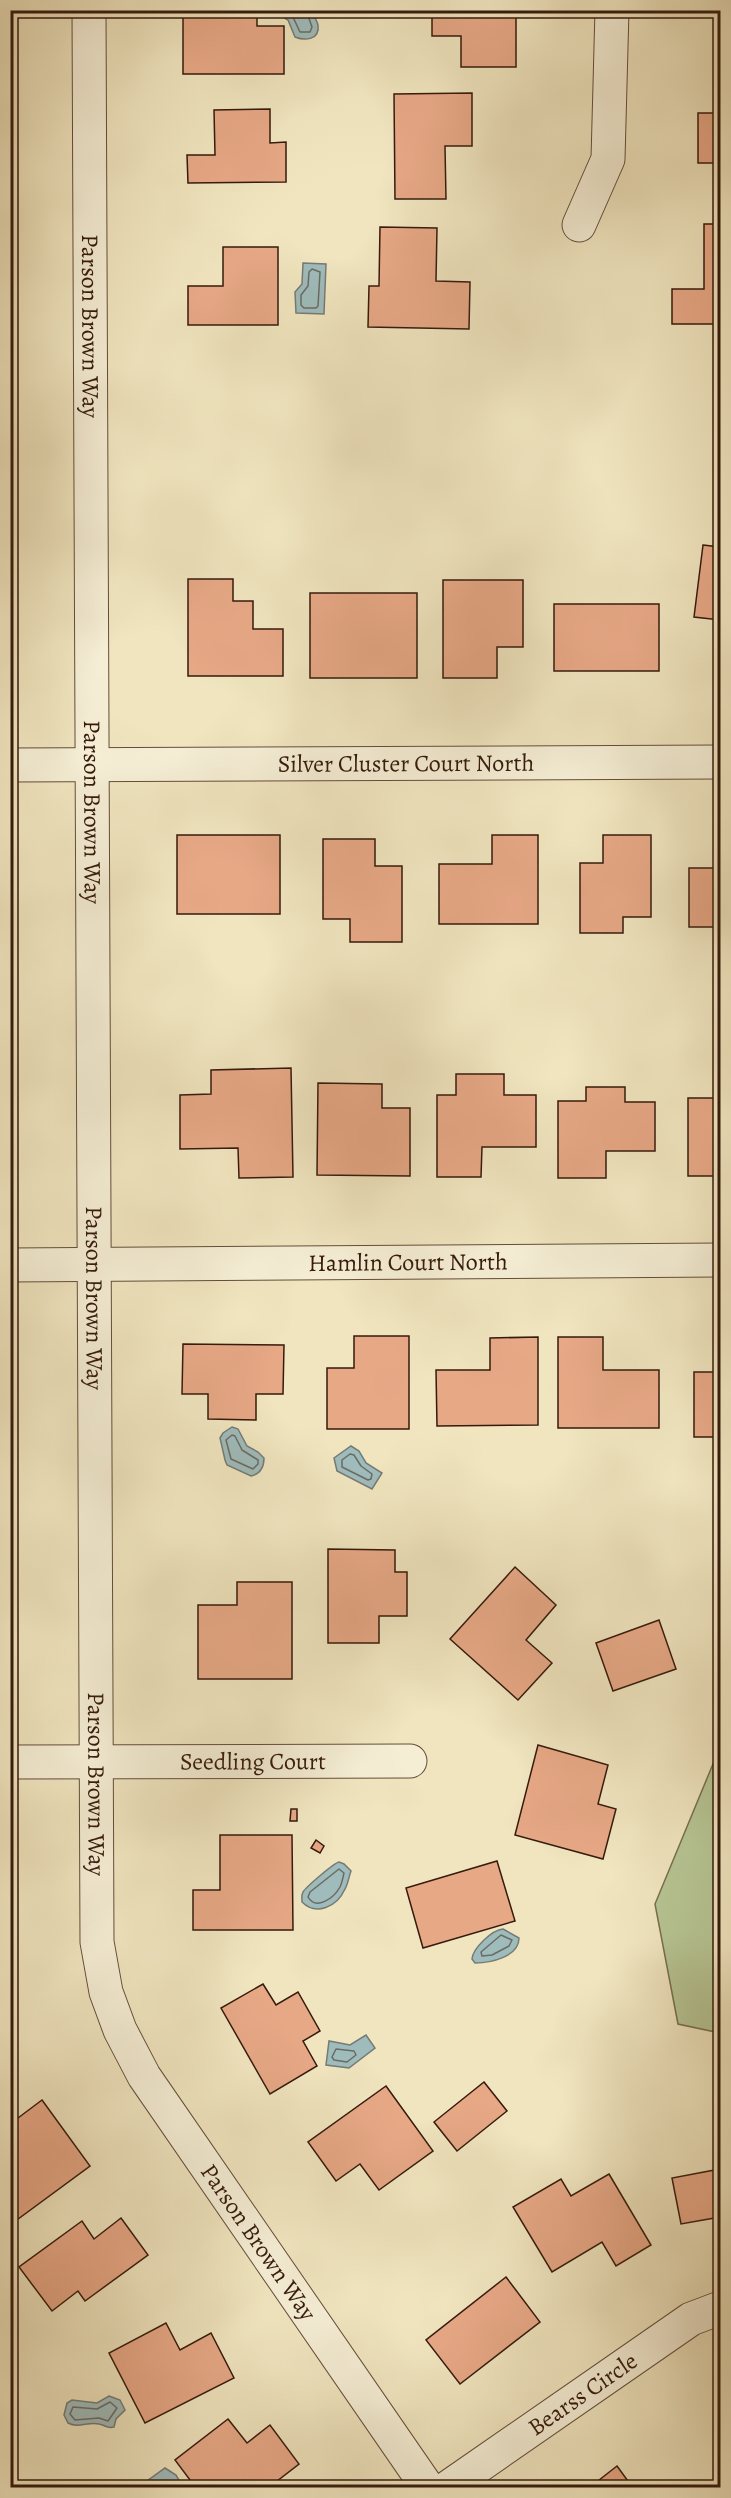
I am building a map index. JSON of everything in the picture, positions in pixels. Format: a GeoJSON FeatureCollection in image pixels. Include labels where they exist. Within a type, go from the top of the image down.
{"type":"FeatureCollection","features":[{"type":"Feature","properties":{"kind":"street","name":"Parson Brown Way"},"geometry":{"type":"LineString","coordinates":[[89,10],[97,1942],[106,1992],[120,2030],[144,2076],[428,2487]]}},
{"type":"Feature","properties":{"kind":"street"},"geometry":{"type":"LineString","coordinates":[[579,225],[608,159],[612,10]]}},
{"type":"Feature","properties":{"kind":"street","name":"Silver Cluster Court North"},"geometry":{"type":"LineString","coordinates":[[10,765],[720,762]]}},
{"type":"Feature","properties":{"kind":"street","name":"Hamlin Court North"},"geometry":{"type":"LineString","coordinates":[[10,1265],[720,1260]]}},
{"type":"Feature","properties":{"kind":"street","name":"Seedling Court"},"geometry":{"type":"LineString","coordinates":[[10,1762],[410,1761]]}},
{"type":"Feature","properties":{"kind":"street","name":"Bearss Circle"},"geometry":{"type":"LineString","coordinates":[[447,2487],[691,2319],[720,2308]]}},
{"type":"Feature","properties":{"kind":"green space"},"geometry":{"type":"Polygon","coordinates":[[[720,1747],[720,2033],[678,2024],[655,1904],[720,1747]]]}},
{"type":"Feature","properties":{"kind":"water"},"geometry":{"type":"Polygon","coordinates":[[[273,11],[311,11],[318,25],[317,34],[307,39],[295,37],[288,20],[273,11]]]}},
{"type":"Feature","properties":{"kind":"water"},"geometry":{"type":"Polygon","coordinates":[[[303,263],[326,264],[324,314],[296,313],[295,292],[302,284],[303,263]]]}},
{"type":"Feature","properties":{"kind":"water"},"geometry":{"type":"Polygon","coordinates":[[[232,1427],[238,1429],[247,1446],[264,1458],[261,1470],[257,1474],[251,1476],[227,1465],[220,1438],[232,1427]]]}},
{"type":"Feature","properties":{"kind":"water"},"geometry":{"type":"Polygon","coordinates":[[[351,1446],[359,1451],[366,1463],[382,1473],[372,1489],[337,1471],[334,1458],[351,1446]]]}},
{"type":"Feature","properties":{"kind":"water"},"geometry":{"type":"Polygon","coordinates":[[[339,1862],[351,1871],[346,1887],[337,1901],[320,1909],[302,1902],[305,1889],[339,1862]]]}},
{"type":"Feature","properties":{"kind":"water"},"geometry":{"type":"Polygon","coordinates":[[[503,1929],[519,1938],[514,1950],[503,1958],[475,1963],[472,1959],[479,1945],[489,1936],[503,1929]]]}},
{"type":"Feature","properties":{"kind":"water"},"geometry":{"type":"Polygon","coordinates":[[[366,2035],[375,2048],[349,2068],[326,2065],[329,2041],[350,2045],[366,2035]]]}},
{"type":"Feature","properties":{"kind":"water"},"geometry":{"type":"Polygon","coordinates":[[[109,2396],[120,2400],[125,2410],[116,2419],[114,2427],[95,2423],[72,2425],[68,2423],[64,2415],[67,2403],[72,2400],[97,2403],[109,2396]]]}},
{"type":"Feature","properties":{"kind":"water"},"geometry":{"type":"Polygon","coordinates":[[[165,2468],[176,2475],[183,2487],[151,2487],[147,2481],[165,2468]]]}},
{"type":"Feature","properties":{"kind":"building"},"geometry":{"type":"Polygon","coordinates":[[[183,10],[257,10],[257,26],[284,26],[284,74],[183,74],[183,10]]]}},
{"type":"Feature","properties":{"kind":"building"},"geometry":{"type":"Polygon","coordinates":[[[432,10],[516,10],[516,67],[461,67],[461,36],[432,36],[432,10]]]}},
{"type":"Feature","properties":{"kind":"building"},"geometry":{"type":"Polygon","coordinates":[[[472,93],[472,146],[445,146],[446,199],[395,199],[394,94],[472,93]]]}},
{"type":"Feature","properties":{"kind":"building"},"geometry":{"type":"Polygon","coordinates":[[[270,109],[270,143],[286,142],[286,182],[188,183],[187,155],[215,155],[214,110],[270,109]]]}},
{"type":"Feature","properties":{"kind":"building"},"geometry":{"type":"Polygon","coordinates":[[[698,113],[720,113],[720,163],[698,163],[698,113]]]}},
{"type":"Feature","properties":{"kind":"building"},"geometry":{"type":"Polygon","coordinates":[[[704,224],[720,224],[720,324],[672,324],[672,289],[704,289],[704,224]]]}},
{"type":"Feature","properties":{"kind":"building"},"geometry":{"type":"Polygon","coordinates":[[[380,227],[437,228],[436,281],[470,282],[469,329],[368,327],[369,286],[379,286],[380,227]]]}},
{"type":"Feature","properties":{"kind":"building"},"geometry":{"type":"Polygon","coordinates":[[[223,247],[278,247],[278,325],[188,325],[188,286],[223,286],[223,247]]]}},
{"type":"Feature","properties":{"kind":"building"},"geometry":{"type":"Polygon","coordinates":[[[703,545],[720,547],[720,620],[694,617],[703,545]]]}},
{"type":"Feature","properties":{"kind":"building"},"geometry":{"type":"Polygon","coordinates":[[[188,579],[233,579],[233,601],[253,601],[253,629],[283,629],[283,676],[188,676],[188,579]]]}},
{"type":"Feature","properties":{"kind":"building"},"geometry":{"type":"Polygon","coordinates":[[[443,580],[523,580],[523,647],[497,647],[497,678],[443,678],[443,580]]]}},
{"type":"Feature","properties":{"kind":"building"},"geometry":{"type":"Polygon","coordinates":[[[310,593],[417,593],[417,678],[310,678],[310,593]]]}},
{"type":"Feature","properties":{"kind":"building"},"geometry":{"type":"Polygon","coordinates":[[[554,604],[659,604],[659,671],[554,671],[554,604]]]}},
{"type":"Feature","properties":{"kind":"building"},"geometry":{"type":"Polygon","coordinates":[[[177,835],[280,835],[280,914],[177,914],[177,835]]]}},
{"type":"Feature","properties":{"kind":"building"},"geometry":{"type":"Polygon","coordinates":[[[492,835],[538,835],[538,924],[439,924],[439,864],[492,864],[492,835]]]}},
{"type":"Feature","properties":{"kind":"building"},"geometry":{"type":"Polygon","coordinates":[[[603,835],[651,835],[651,917],[623,917],[623,933],[580,933],[580,863],[603,863],[603,835]]]}},
{"type":"Feature","properties":{"kind":"building"},"geometry":{"type":"Polygon","coordinates":[[[323,839],[375,839],[375,866],[402,866],[402,942],[350,942],[350,919],[323,919],[323,839]]]}},
{"type":"Feature","properties":{"kind":"building"},"geometry":{"type":"Polygon","coordinates":[[[689,868],[720,868],[720,927],[689,927],[689,868]]]}},
{"type":"Feature","properties":{"kind":"building"},"geometry":{"type":"Polygon","coordinates":[[[291,1068],[293,1177],[239,1178],[238,1148],[180,1149],[180,1095],[211,1094],[211,1070],[291,1068]]]}},
{"type":"Feature","properties":{"kind":"building"},"geometry":{"type":"Polygon","coordinates":[[[456,1074],[504,1074],[504,1095],[536,1095],[536,1147],[482,1147],[481,1177],[437,1177],[437,1095],[456,1095],[456,1074]]]}},
{"type":"Feature","properties":{"kind":"building"},"geometry":{"type":"Polygon","coordinates":[[[717,1076],[720,1076],[720,1176],[688,1176],[688,1098],[717,1098],[717,1076]]]}},
{"type":"Feature","properties":{"kind":"building"},"geometry":{"type":"Polygon","coordinates":[[[318,1083],[382,1084],[382,1108],[410,1108],[410,1176],[317,1175],[318,1083]]]}},
{"type":"Feature","properties":{"kind":"building"},"geometry":{"type":"Polygon","coordinates":[[[586,1087],[625,1087],[625,1102],[655,1102],[655,1151],[606,1151],[606,1178],[558,1178],[558,1101],[586,1101],[586,1087]]]}},
{"type":"Feature","properties":{"kind":"building"},"geometry":{"type":"Polygon","coordinates":[[[354,1336],[409,1336],[409,1429],[327,1429],[327,1368],[354,1368],[354,1336]]]}},
{"type":"Feature","properties":{"kind":"building"},"geometry":{"type":"Polygon","coordinates":[[[538,1337],[538,1425],[437,1426],[436,1370],[490,1370],[490,1338],[538,1337]]]}},
{"type":"Feature","properties":{"kind":"building"},"geometry":{"type":"Polygon","coordinates":[[[558,1337],[603,1337],[603,1370],[659,1370],[659,1428],[558,1428],[558,1337]]]}},
{"type":"Feature","properties":{"kind":"building"},"geometry":{"type":"Polygon","coordinates":[[[183,1344],[284,1345],[283,1394],[256,1394],[256,1420],[208,1419],[208,1394],[182,1394],[183,1344]]]}},
{"type":"Feature","properties":{"kind":"building"},"geometry":{"type":"Polygon","coordinates":[[[694,1372],[720,1372],[720,1437],[694,1437],[694,1372]]]}},
{"type":"Feature","properties":{"kind":"building"},"geometry":{"type":"Polygon","coordinates":[[[328,1549],[395,1550],[395,1572],[407,1572],[407,1616],[379,1616],[379,1643],[328,1643],[328,1549]]]}},
{"type":"Feature","properties":{"kind":"building"},"geometry":{"type":"Polygon","coordinates":[[[515,1567],[556,1605],[526,1640],[552,1663],[518,1700],[450,1639],[515,1567]]]}},
{"type":"Feature","properties":{"kind":"building"},"geometry":{"type":"Polygon","coordinates":[[[237,1582],[292,1582],[292,1679],[198,1679],[198,1605],[237,1605],[237,1582]]]}},
{"type":"Feature","properties":{"kind":"building"},"geometry":{"type":"Polygon","coordinates":[[[659,1620],[676,1669],[613,1691],[596,1643],[659,1620]]]}},
{"type":"Feature","properties":{"kind":"building"},"geometry":{"type":"Polygon","coordinates":[[[538,1745],[608,1765],[598,1804],[616,1809],[603,1859],[515,1835],[538,1745]]]}},
{"type":"Feature","properties":{"kind":"building"},"geometry":{"type":"Polygon","coordinates":[[[291,1809],[297,1809],[297,1821],[290,1821],[291,1809]]]}},
{"type":"Feature","properties":{"kind":"building"},"geometry":{"type":"Polygon","coordinates":[[[220,1835],[292,1835],[293,1930],[193,1930],[193,1890],[220,1890],[220,1835]]]}},
{"type":"Feature","properties":{"kind":"building"},"geometry":{"type":"Polygon","coordinates":[[[316,1840],[324,1846],[320,1853],[311,1848],[316,1840]]]}},
{"type":"Feature","properties":{"kind":"building"},"geometry":{"type":"Polygon","coordinates":[[[497,1861],[515,1921],[423,1948],[406,1888],[497,1861]]]}},
{"type":"Feature","properties":{"kind":"building"},"geometry":{"type":"Polygon","coordinates":[[[263,1984],[276,2005],[298,1992],[320,2031],[303,2041],[317,2066],[270,2094],[221,2008],[263,1984]]]}},
{"type":"Feature","properties":{"kind":"building"},"geometry":{"type":"Polygon","coordinates":[[[484,2082],[507,2111],[457,2151],[434,2122],[484,2082]]]}},
{"type":"Feature","properties":{"kind":"building"},"geometry":{"type":"Polygon","coordinates":[[[386,2086],[433,2151],[379,2190],[360,2164],[336,2181],[308,2142],[386,2086]]]}},
{"type":"Feature","properties":{"kind":"building"},"geometry":{"type":"Polygon","coordinates":[[[42,2100],[90,2166],[14,2222],[10,2217],[10,2124],[42,2100]]]}},
{"type":"Feature","properties":{"kind":"building"},"geometry":{"type":"Polygon","coordinates":[[[720,2169],[720,2217],[681,2224],[672,2178],[720,2169]]]}},
{"type":"Feature","properties":{"kind":"building"},"geometry":{"type":"Polygon","coordinates":[[[609,2174],[651,2245],[616,2266],[602,2242],[552,2272],[513,2207],[561,2179],[571,2196],[609,2174]]]}},
{"type":"Feature","properties":{"kind":"building"},"geometry":{"type":"Polygon","coordinates":[[[121,2218],[148,2255],[85,2301],[78,2291],[52,2311],[19,2267],[82,2221],[94,2239],[121,2218]]]}},
{"type":"Feature","properties":{"kind":"building"},"geometry":{"type":"Polygon","coordinates":[[[506,2277],[540,2322],[460,2384],[426,2340],[506,2277]]]}},
{"type":"Feature","properties":{"kind":"building"},"geometry":{"type":"Polygon","coordinates":[[[166,2323],[180,2350],[211,2333],[234,2378],[145,2423],[109,2353],[166,2323]]]}},
{"type":"Feature","properties":{"kind":"building"},"geometry":{"type":"Polygon","coordinates":[[[228,2419],[247,2443],[270,2425],[299,2464],[268,2488],[196,2488],[175,2460],[228,2419]]]}},
{"type":"Feature","properties":{"kind":"building"},"geometry":{"type":"Polygon","coordinates":[[[617,2466],[633,2488],[589,2488],[617,2466]]]}}]}
